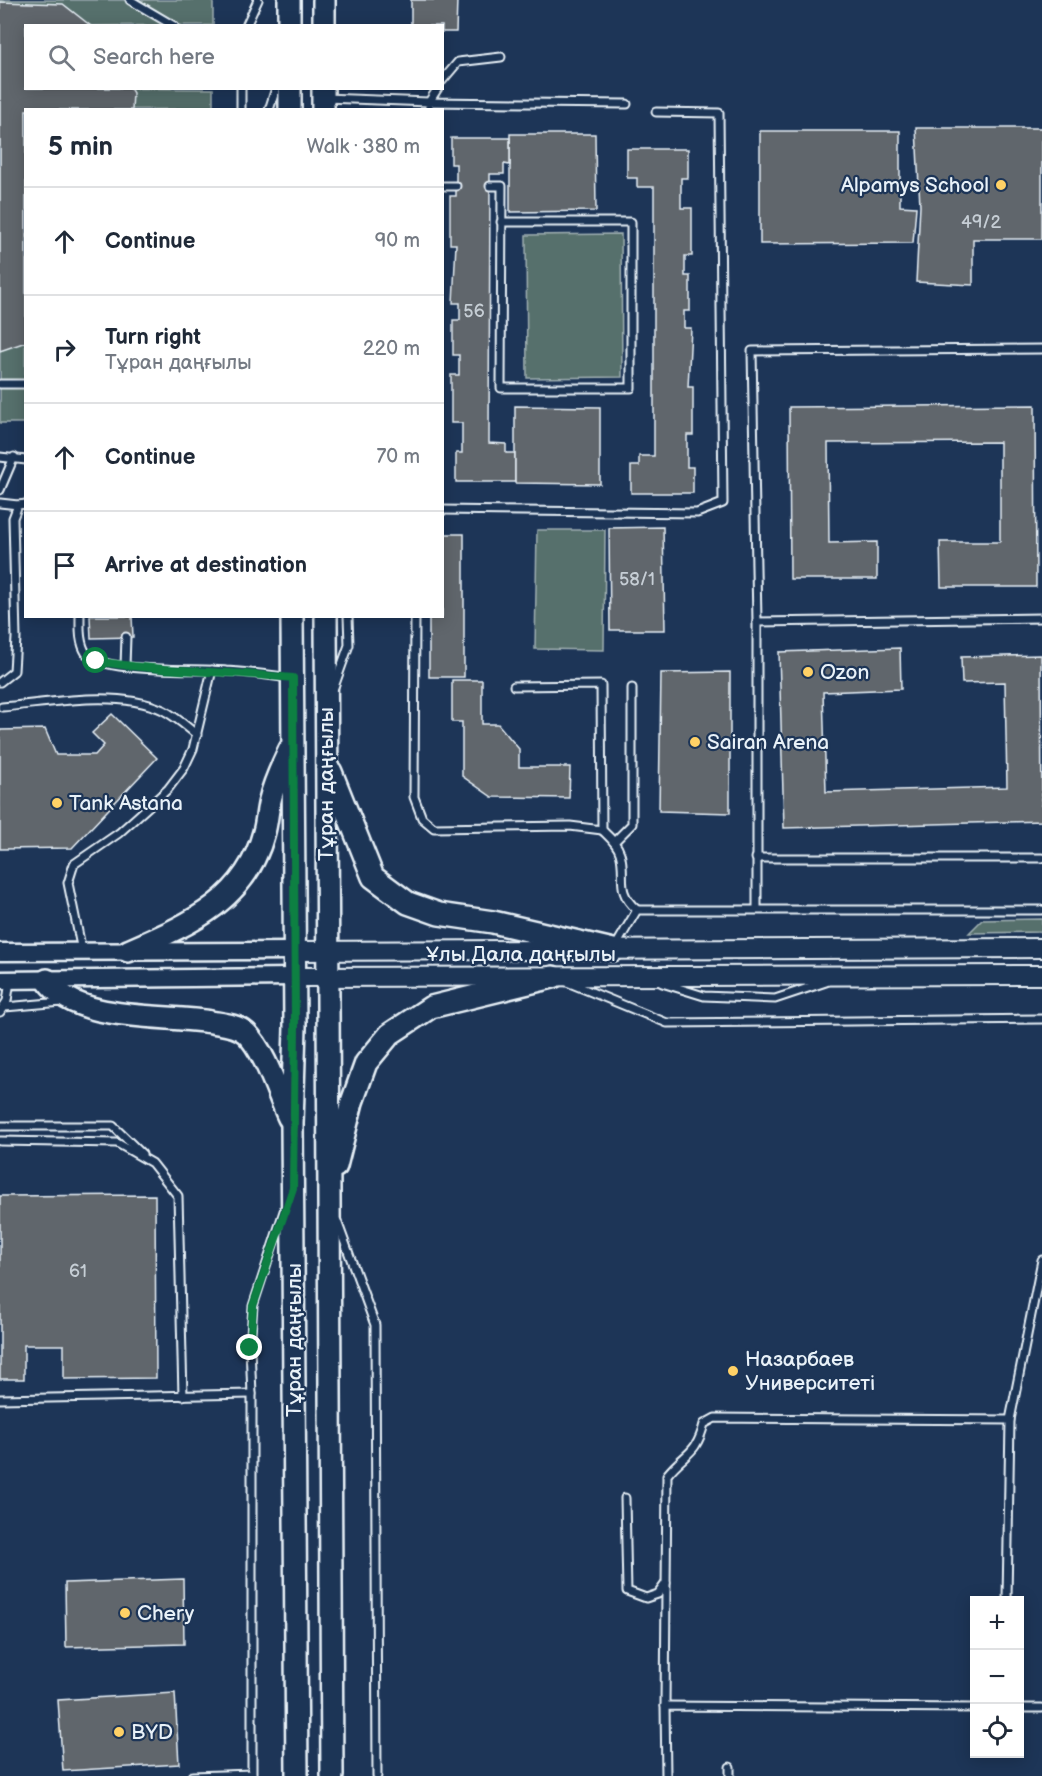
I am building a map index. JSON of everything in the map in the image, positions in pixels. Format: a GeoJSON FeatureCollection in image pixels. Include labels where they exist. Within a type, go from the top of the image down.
{"type":"FeatureCollection","features":[{"type":"Feature","properties":{"kind":"main road"},"geometry":{"type":"LineString","coordinates":[[289,0],[289,24]]}},
{"type":"Feature","properties":{"kind":"main road"},"geometry":{"type":"LineString","coordinates":[[290,90],[290,108]]}},
{"type":"Feature","properties":{"kind":"main road","name":"Тұран даңғылы"},"geometry":{"type":"LineString","coordinates":[[292,618],[294,977],[292,1124],[297,1776]]}},
{"type":"Feature","properties":{"kind":"main road","name":"Тұран даңғылы"},"geometry":{"type":"LineString","coordinates":[[326,618],[332,1776]]}},
{"type":"Feature","properties":{"kind":"main road"},"geometry":{"type":"LineString","coordinates":[[128,951],[197,920],[237,885],[258,849],[264,833],[275,781],[293,743]]}},
{"type":"Feature","properties":{"kind":"main road"},"geometry":{"type":"LineString","coordinates":[[326,759],[364,860],[373,877],[390,892],[408,903],[439,914],[493,922],[613,950]]}},
{"type":"Feature","properties":{"kind":"main road","name":"Ұлы Дала даңғылы"},"geometry":{"type":"LineString","coordinates":[[294,951],[1042,948]]}},
{"type":"Feature","properties":{"kind":"main road","name":"Ұлы Дала даңғылы"},"geometry":{"type":"LineString","coordinates":[[294,977],[1042,975]]}},
{"type":"Feature","properties":{"kind":"main road"},"geometry":{"type":"LineString","coordinates":[[328,1196],[352,1102],[366,1063],[390,1034],[431,1007],[553,977]]}},
{"type":"Feature","properties":{"kind":"main road"},"geometry":{"type":"LineString","coordinates":[[47,980],[53,989],[70,1001],[88,1008],[187,1018],[244,1031],[255,1043],[292,1124]]}},
{"type":"Feature","properties":{"kind":"street","name":"Ұлы Дала даңғылы"},"geometry":{"type":"LineString","coordinates":[[0,952],[294,951]]}},
{"type":"Feature","properties":{"kind":"street","name":"Ұлы Дала даңғылы"},"geometry":{"type":"LineString","coordinates":[[5,980],[294,977]]}},
{"type":"Feature","properties":{"kind":"lane"},"geometry":{"type":"LineString","coordinates":[[130,0],[171,24]]}},
{"type":"Feature","properties":{"kind":"lane"},"geometry":{"type":"LineString","coordinates":[[247,24],[258,0]]}},
{"type":"Feature","properties":{"kind":"lane"},"geometry":{"type":"LineString","coordinates":[[444,79],[458,62],[501,57]]}},
{"type":"Feature","properties":{"kind":"lane"},"geometry":{"type":"LineString","coordinates":[[241,90],[241,108]]}},
{"type":"Feature","properties":{"kind":"lane"},"geometry":{"type":"LineString","coordinates":[[270,108],[275,90]]}},
{"type":"Feature","properties":{"kind":"lane"},"geometry":{"type":"LineString","coordinates":[[429,106],[437,90]]}},
{"type":"Feature","properties":{"kind":"lane"},"geometry":{"type":"LineString","coordinates":[[324,102],[429,106],[627,104]]}},
{"type":"Feature","properties":{"kind":"lane"},"geometry":{"type":"LineString","coordinates":[[444,510],[697,513],[723,503],[719,113],[656,112]]}},
{"type":"Feature","properties":{"kind":"lane"},"geometry":{"type":"LineString","coordinates":[[444,186],[456,186]]}},
{"type":"Feature","properties":{"kind":"lane"},"geometry":{"type":"LineString","coordinates":[[489,186],[502,186],[501,222],[501,388],[631,388],[631,222],[501,222]]}},
{"type":"Feature","properties":{"kind":"lane"},"geometry":{"type":"LineString","coordinates":[[757,909],[757,622],[752,351],[1042,349]]}},
{"type":"Feature","properties":{"kind":"lane"},"geometry":{"type":"LineString","coordinates":[[0,384],[24,384]]}},
{"type":"Feature","properties":{"kind":"lane"},"geometry":{"type":"LineString","coordinates":[[0,457],[24,460]]}},
{"type":"Feature","properties":{"kind":"lane"},"geometry":{"type":"LineString","coordinates":[[0,490],[14,458]]}},
{"type":"Feature","properties":{"kind":"lane"},"geometry":{"type":"LineString","coordinates":[[0,503],[22,505],[13,518],[16,638],[14,671],[0,682]]}},
{"type":"Feature","properties":{"kind":"lane"},"geometry":{"type":"LineString","coordinates":[[80,618],[81,640],[86,653],[96,661],[154,669],[212,670],[293,678]]}},
{"type":"Feature","properties":{"kind":"lane"},"geometry":{"type":"LineString","coordinates":[[326,709],[349,645],[348,618]]}},
{"type":"Feature","properties":{"kind":"lane"},"geometry":{"type":"LineString","coordinates":[[414,618],[414,797],[422,818],[434,828],[570,826],[602,830],[614,842],[620,853],[622,887],[626,901],[637,910],[1042,910]]}},
{"type":"Feature","properties":{"kind":"lane"},"geometry":{"type":"LineString","coordinates":[[757,622],[1042,618]]}},
{"type":"Feature","properties":{"kind":"lane"},"geometry":{"type":"LineString","coordinates":[[125,666],[126,637]]}},
{"type":"Feature","properties":{"kind":"lane"},"geometry":{"type":"LineString","coordinates":[[81,951],[68,883],[74,864],[119,833],[168,789],[189,759],[212,670]]}},
{"type":"Feature","properties":{"kind":"lane"},"geometry":{"type":"LineString","coordinates":[[514,686],[601,685],[602,830]]}},
{"type":"Feature","properties":{"kind":"lane"},"geometry":{"type":"LineString","coordinates":[[614,842],[632,824],[632,688]]}},
{"type":"Feature","properties":{"kind":"lane"},"geometry":{"type":"LineString","coordinates":[[2,707],[114,700],[162,710],[197,735]]}},
{"type":"Feature","properties":{"kind":"lane"},"geometry":{"type":"LineString","coordinates":[[756,858],[1042,858]]}},
{"type":"Feature","properties":{"kind":"lane"},"geometry":{"type":"LineString","coordinates":[[613,950],[637,910]]}},
{"type":"Feature","properties":{"kind":"lane"},"geometry":{"type":"LineString","coordinates":[[553,977],[667,1023],[1042,1019]]}},
{"type":"Feature","properties":{"kind":"lane"},"geometry":{"type":"LineString","coordinates":[[5,980],[2,1010],[70,1001]]}},
{"type":"Feature","properties":{"kind":"lane"},"geometry":{"type":"LineString","coordinates":[[0,1126],[113,1126],[152,1163],[178,1196],[183,1396]]}},
{"type":"Feature","properties":{"kind":"lane"},"geometry":{"type":"LineString","coordinates":[[0,1141],[117,1143],[152,1163]]}},
{"type":"Feature","properties":{"kind":"lane"},"geometry":{"type":"LineString","coordinates":[[192,1776],[252,1775],[250,1348],[253,1306],[293,1188]]}},
{"type":"Feature","properties":{"kind":"lane"},"geometry":{"type":"LineString","coordinates":[[328,1196],[375,1325],[377,1776]]}},
{"type":"Feature","properties":{"kind":"lane"},"geometry":{"type":"LineString","coordinates":[[1007,1596],[1010,1420],[1042,1260]]}},
{"type":"Feature","properties":{"kind":"lane"},"geometry":{"type":"LineString","coordinates":[[0,1399],[252,1394]]}},
{"type":"Feature","properties":{"kind":"lane"},"geometry":{"type":"LineString","coordinates":[[666,1776],[667,1475],[677,1461],[692,1453],[700,1439],[704,1424],[715,1418],[1010,1420]]}},
{"type":"Feature","properties":{"kind":"lane"},"geometry":{"type":"LineString","coordinates":[[625,1498],[627,1591],[646,1598],[658,1594],[666,1583]]}},
{"type":"Feature","properties":{"kind":"lane"},"geometry":{"type":"LineString","coordinates":[[665,1706],[970,1708]]}},
{"type":"Feature","properties":{"kind":"lane"},"geometry":{"type":"LineString","coordinates":[[1024,1708],[1042,1708]]}},
{"type":"Feature","properties":{"kind":"lane"},"geometry":{"type":"LineString","coordinates":[[730,1767],[730,1776]]}},
{"type":"Feature","properties":{"kind":"green space"},"geometry":{"type":"Polygon","coordinates":[[[0,0],[213,0],[213,24],[24,24],[24,90],[213,90],[213,108],[24,108],[24,423],[0,423],[0,0]]]}},
{"type":"Feature","properties":{"kind":"green space"},"geometry":{"type":"Polygon","coordinates":[[[621,234],[622,377],[527,378],[526,235],[621,234]]]}},
{"type":"Feature","properties":{"kind":"green space"},"geometry":{"type":"Polygon","coordinates":[[[537,530],[605,530],[604,650],[535,649],[537,530]]]}},
{"type":"Feature","properties":{"kind":"green space"},"geometry":{"type":"Polygon","coordinates":[[[1042,919],[1042,932],[969,933],[982,920],[1042,919]]]}},
{"type":"Feature","properties":{"kind":"building"},"geometry":{"type":"Polygon","coordinates":[[[411,0],[457,0],[456,32],[444,32],[444,24],[411,24],[411,0]]]}},
{"type":"Feature","properties":{"kind":"building"},"geometry":{"type":"Polygon","coordinates":[[[0,2],[63,4],[88,24],[24,24],[24,90],[131,90],[132,108],[24,108],[24,343],[0,351],[0,2]]]}},
{"type":"Feature","properties":{"kind":"building"},"geometry":{"type":"Polygon","coordinates":[[[916,128],[1042,128],[1042,239],[973,239],[973,285],[916,282],[920,206],[916,128]]]}},
{"type":"Feature","properties":{"kind":"building"},"geometry":{"type":"Polygon","coordinates":[[[760,131],[900,131],[900,206],[916,207],[913,243],[760,244],[760,131]]]}},
{"type":"Feature","properties":{"kind":"building"},"geometry":{"type":"Polygon","coordinates":[[[510,134],[595,134],[596,211],[510,212],[510,134]]]}},
{"type":"Feature","properties":{"kind":"building"},"geometry":{"type":"Polygon","coordinates":[[[451,138],[510,138],[510,165],[504,164],[504,174],[490,174],[489,443],[506,444],[506,453],[515,453],[515,482],[456,482],[456,453],[462,453],[462,423],[451,423],[451,375],[459,375],[459,355],[453,355],[453,320],[460,320],[460,303],[453,303],[456,244],[450,244],[450,196],[456,196],[456,164],[451,164],[451,138]]]}},
{"type":"Feature","properties":{"kind":"building"},"geometry":{"type":"Polygon","coordinates":[[[627,149],[688,149],[688,178],[681,178],[681,208],[692,208],[692,256],[685,256],[685,276],[690,276],[690,311],[684,311],[684,328],[691,328],[688,387],[693,387],[693,435],[687,435],[687,467],[693,467],[693,493],[631,493],[631,466],[639,466],[639,456],[654,456],[654,187],[637,187],[637,178],[627,178],[627,149]]]}},
{"type":"Feature","properties":{"kind":"building"},"geometry":{"type":"Polygon","coordinates":[[[1035,405],[1036,587],[941,587],[940,542],[1000,542],[1000,442],[828,443],[829,543],[877,542],[877,579],[790,579],[789,407],[1035,405]]]}},
{"type":"Feature","properties":{"kind":"building"},"geometry":{"type":"Polygon","coordinates":[[[515,406],[600,407],[600,484],[515,483],[515,406]]]}},
{"type":"Feature","properties":{"kind":"building"},"geometry":{"type":"Polygon","coordinates":[[[663,527],[665,630],[610,630],[609,528],[663,527]]]}},
{"type":"Feature","properties":{"kind":"building"},"geometry":{"type":"Polygon","coordinates":[[[444,534],[464,534],[464,677],[429,677],[429,618],[444,618],[444,534]]]}},
{"type":"Feature","properties":{"kind":"building"},"geometry":{"type":"Polygon","coordinates":[[[90,618],[132,618],[133,637],[91,638],[90,618]]]}},
{"type":"Feature","properties":{"kind":"building"},"geometry":{"type":"Polygon","coordinates":[[[900,648],[901,689],[823,692],[826,792],[1007,787],[1005,682],[962,683],[961,657],[1041,655],[1042,821],[784,828],[779,652],[900,648]]]}},
{"type":"Feature","properties":{"kind":"building","name":"Sairan Arena"},"geometry":{"type":"Polygon","coordinates":[[[730,672],[730,813],[659,811],[661,673],[730,672]]]}},
{"type":"Feature","properties":{"kind":"building"},"geometry":{"type":"Polygon","coordinates":[[[452,680],[482,680],[482,724],[498,724],[519,749],[519,767],[570,767],[569,798],[492,797],[462,776],[462,722],[452,722],[452,680]]]}},
{"type":"Feature","properties":{"kind":"building","name":"Tank Astana"},"geometry":{"type":"Polygon","coordinates":[[[112,714],[157,758],[72,848],[0,849],[0,730],[45,729],[56,755],[95,755],[104,745],[92,733],[112,714]]]}},
{"type":"Feature","properties":{"kind":"building"},"geometry":{"type":"Polygon","coordinates":[[[155,1195],[156,1378],[64,1379],[64,1345],[24,1345],[24,1379],[0,1379],[0,1196],[155,1195]]]}},
{"type":"Feature","properties":{"kind":"building","name":"Chery"},"geometry":{"type":"Polygon","coordinates":[[[183,1579],[184,1644],[66,1647],[65,1583],[183,1579]]]}},
{"type":"Feature","properties":{"kind":"building","name":"BYD"},"geometry":{"type":"Polygon","coordinates":[[[175,1693],[179,1764],[63,1771],[58,1700],[175,1693]]]}},
{"type":"Feature","properties":{"kind":"place","name":"Alpamys School"},"geometry":{"type":"Point","coordinates":[1001,185]}},
{"type":"Feature","properties":{"kind":"place","name":"Ozon"},"geometry":{"type":"Point","coordinates":[808,672]}},
{"type":"Feature","properties":{"kind":"place","name":"Sairan Arena"},"geometry":{"type":"Point","coordinates":[695,742]}},
{"type":"Feature","properties":{"kind":"place","name":"Tank Astana"},"geometry":{"type":"Point","coordinates":[57,803]}},
{"type":"Feature","properties":{"kind":"place","name":"Назарбаев Университеті"},"geometry":{"type":"Point","coordinates":[733,1371]}},
{"type":"Feature","properties":{"kind":"place","name":"Chery"},"geometry":{"type":"Point","coordinates":[125,1613]}},
{"type":"Feature","properties":{"kind":"place","name":"BYD"},"geometry":{"type":"Point","coordinates":[119,1732]}},
{"type":"Feature","properties":{"kind":"route"},"geometry":{"type":"LineString","coordinates":[[96,661],[154,669],[224,670],[293,678],[295,1027],[293,1188],[268,1256],[253,1306],[250,1348]]}}]}
